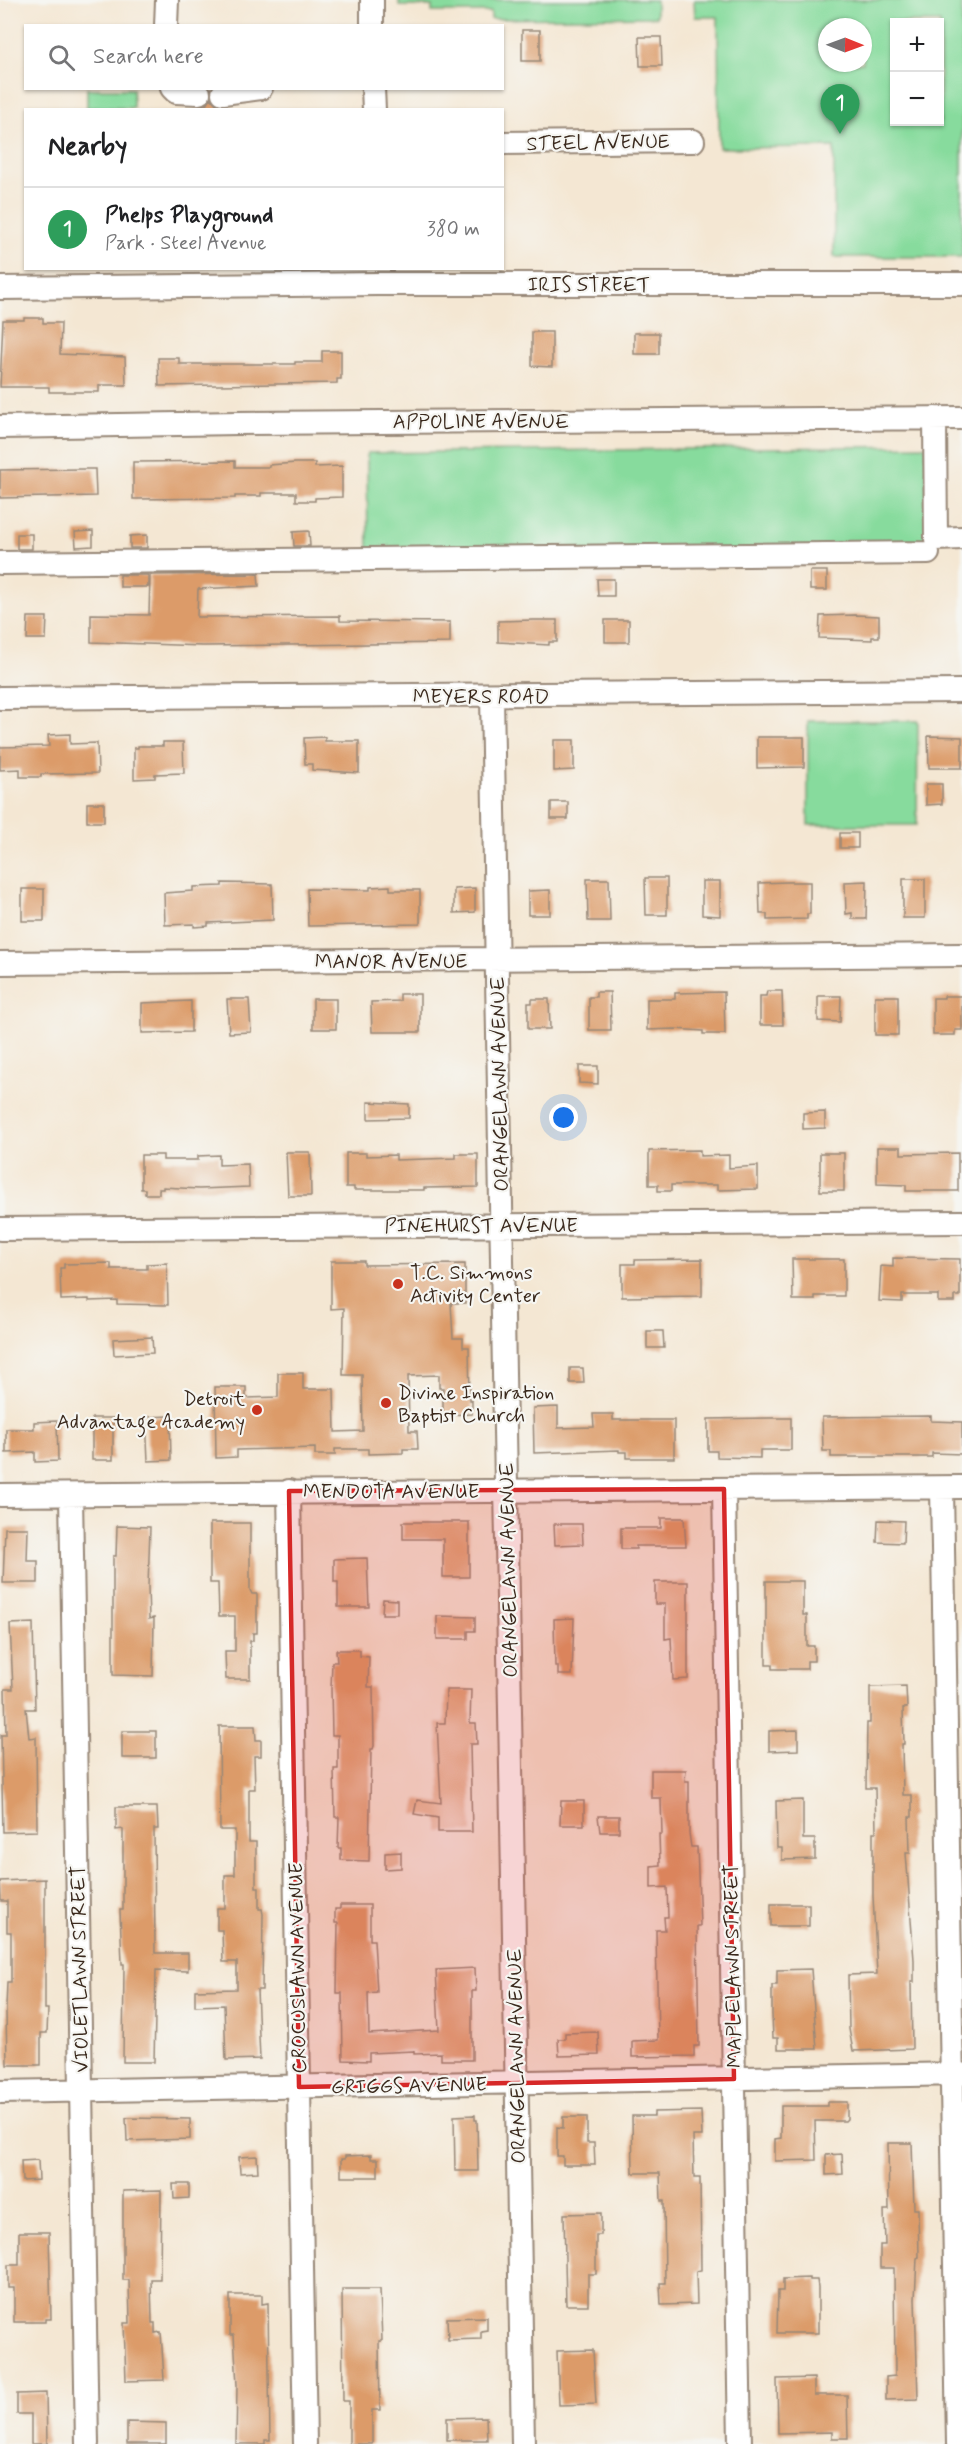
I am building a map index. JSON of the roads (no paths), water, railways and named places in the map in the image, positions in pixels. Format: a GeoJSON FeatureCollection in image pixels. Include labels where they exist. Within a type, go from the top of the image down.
{"type":"FeatureCollection","features":[{"type":"Feature","properties":{"kind":"street"},"geometry":{"type":"LineString","coordinates":[[166,0],[166,24]]}},
{"type":"Feature","properties":{"kind":"street"},"geometry":{"type":"LineString","coordinates":[[372,0],[372,24]]}},
{"type":"Feature","properties":{"kind":"street"},"geometry":{"type":"LineString","coordinates":[[174,90],[199,93]]}},
{"type":"Feature","properties":{"kind":"street"},"geometry":{"type":"LineString","coordinates":[[224,93],[246,90]]}},
{"type":"Feature","properties":{"kind":"street"},"geometry":{"type":"LineString","coordinates":[[373,90],[374,108]]}},
{"type":"Feature","properties":{"kind":"street","name":"STEEL AVENUE"},"geometry":{"type":"LineString","coordinates":[[504,143],[693,141]]}},
{"type":"Feature","properties":{"kind":"street","name":"IRIS STREET"},"geometry":{"type":"LineString","coordinates":[[0,288],[377,276],[962,284]]}},
{"type":"Feature","properties":{"kind":"street"},"geometry":{"type":"LineString","coordinates":[[935,418],[936,539],[962,538]]}},
{"type":"Feature","properties":{"kind":"street","name":"APPOLINE AVENUE"},"geometry":{"type":"LineString","coordinates":[[0,427],[962,418]]}},
{"type":"Feature","properties":{"kind":"street"},"geometry":{"type":"LineString","coordinates":[[0,563],[928,553]]}},
{"type":"Feature","properties":{"kind":"street","name":"MEYERS ROAD"},"geometry":{"type":"LineString","coordinates":[[0,698],[492,696],[962,690]]}},
{"type":"Feature","properties":{"kind":"street","name":"ORANGELAWN AVENUE"},"geometry":{"type":"LineString","coordinates":[[492,696],[523,2444]]}},
{"type":"Feature","properties":{"kind":"street","name":"MANOR AVENUE"},"geometry":{"type":"LineString","coordinates":[[0,963],[962,955]]}},
{"type":"Feature","properties":{"kind":"street","name":"PINEHURST AVENUE"},"geometry":{"type":"LineString","coordinates":[[0,1229],[962,1222]]}},
{"type":"Feature","properties":{"kind":"street"},"geometry":{"type":"LineString","coordinates":[[952,1487],[958,2444]]}},
{"type":"Feature","properties":{"kind":"street","name":"MENDOTA AVENUE"},"geometry":{"type":"LineString","coordinates":[[0,1495],[952,1487]]}},
{"type":"Feature","properties":{"kind":"street","name":"MAPLELAWN STREET"},"geometry":{"type":"LineString","coordinates":[[724,1489],[740,2444]]}},
{"type":"Feature","properties":{"kind":"street","name":"CROCUSLAWN AVENUE"},"geometry":{"type":"LineString","coordinates":[[289,1491],[305,2444]]}},
{"type":"Feature","properties":{"kind":"street","name":"VIOLETLAWN STREET"},"geometry":{"type":"LineString","coordinates":[[71,1495],[87,2444]]}},
{"type":"Feature","properties":{"kind":"street","name":"GRIGGS AVENUE"},"geometry":{"type":"LineString","coordinates":[[0,2092],[957,2074]]}},
{"type":"Feature","properties":{"kind":"place","name":"Phelps Playground"},"geometry":{"type":"Point","coordinates":[840,134]}},
{"type":"Feature","properties":{"kind":"place","name":"T.C. Simmons Activity Center"},"geometry":{"type":"Point","coordinates":[398,1284]}},
{"type":"Feature","properties":{"kind":"place","name":"Divine Inspiration Baptist Church"},"geometry":{"type":"Point","coordinates":[386,1403]}},
{"type":"Feature","properties":{"kind":"place","name":"Detroit Advantage Academy"},"geometry":{"type":"Point","coordinates":[257,1410]}}]}
